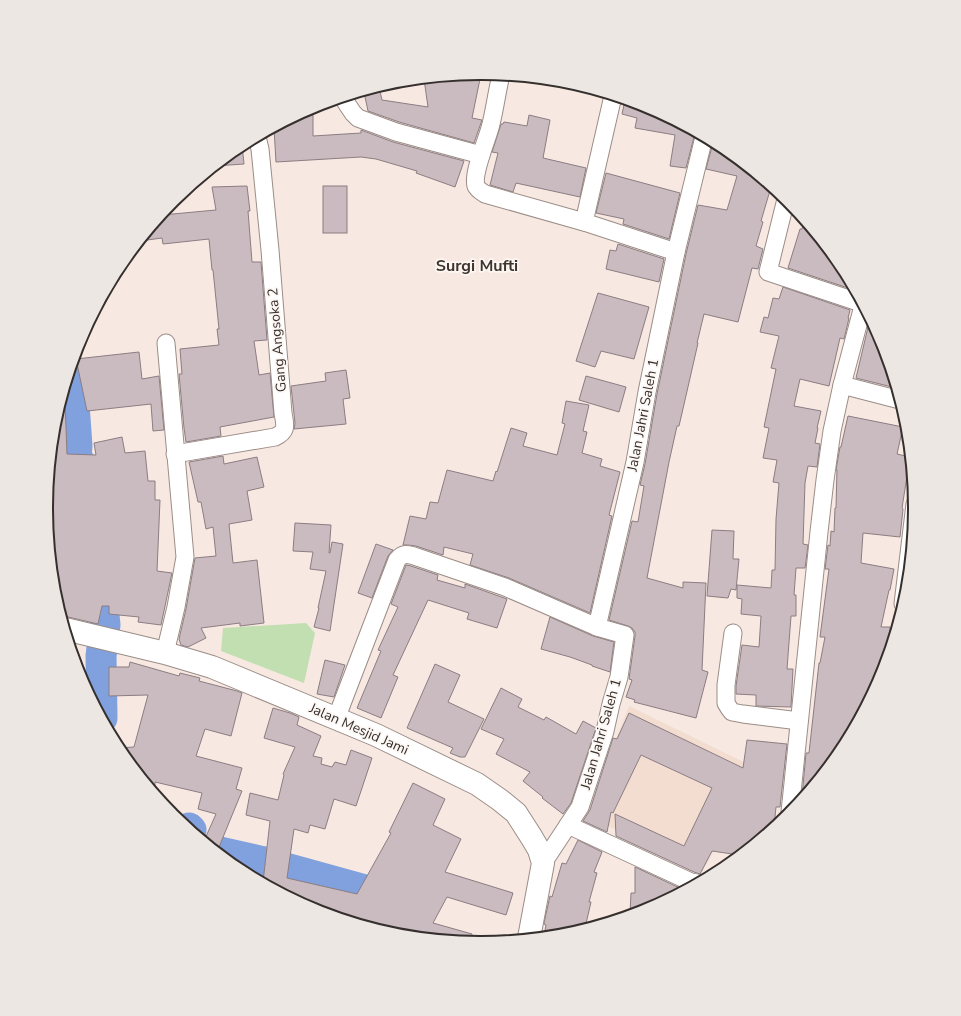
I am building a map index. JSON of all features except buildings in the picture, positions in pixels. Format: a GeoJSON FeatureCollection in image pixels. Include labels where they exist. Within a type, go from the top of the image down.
{"type":"FeatureCollection","features":[{"type":"Feature","properties":{"kind":"street"},"geometry":{"type":"LineString","coordinates":[[500,81],[491,124],[481,155],[476,179],[476,186],[478,189],[485,194],[584,222],[676,252]]}},
{"type":"Feature","properties":{"kind":"street"},"geometry":{"type":"LineString","coordinates":[[584,222],[612,101]]}},
{"type":"Feature","properties":{"kind":"street"},"geometry":{"type":"LineString","coordinates":[[346,102],[352,113],[358,118],[396,132],[481,155]]}},
{"type":"Feature","properties":{"kind":"street","name":"Jalan Jahri Saleh 1"},"geometry":{"type":"LineString","coordinates":[[543,863],[580,807],[605,731],[619,677],[625,635],[619,632],[597,627],[635,462],[647,392],[676,252],[702,143]]}},
{"type":"Feature","properties":{"kind":"street","name":"Gang Angsoka 2"},"geometry":{"type":"LineString","coordinates":[[175,454],[275,437],[281,434],[285,428],[266,211],[258,144]]}},
{"type":"Feature","properties":{"kind":"street"},"geometry":{"type":"LineString","coordinates":[[784,207],[768,272],[855,301]]}},
{"type":"Feature","properties":{"kind":"street"},"geometry":{"type":"LineString","coordinates":[[791,802],[825,480],[832,431],[842,385],[861,313]]}},
{"type":"Feature","properties":{"kind":"street"},"geometry":{"type":"LineString","coordinates":[[165,653],[176,607],[185,557],[166,343]]}},
{"type":"Feature","properties":{"kind":"street"},"geometry":{"type":"LineString","coordinates":[[842,385],[893,398]]}},
{"type":"Feature","properties":{"kind":"street"},"geometry":{"type":"LineString","coordinates":[[336,719],[397,560],[400,556],[405,554],[505,587],[597,627]]}},
{"type":"Feature","properties":{"kind":"street","name":"Jalan Mesjid Jami"},"geometry":{"type":"LineString","coordinates":[[72,631],[165,653],[212,667],[376,735],[477,784],[516,813],[539,850],[543,863]]}},
{"type":"Feature","properties":{"kind":"street"},"geometry":{"type":"LineString","coordinates":[[733,633],[726,685],[726,703],[732,712],[799,721]]}},
{"type":"Feature","properties":{"kind":"street"},"geometry":{"type":"LineString","coordinates":[[568,825],[689,881]]}},
{"type":"Feature","properties":{"kind":"street"},"geometry":{"type":"LineString","coordinates":[[530,933],[543,863]]}},
{"type":"Feature","properties":{"kind":"shaded area"},"geometry":{"type":"Polygon","coordinates":[[[629,706],[760,770],[702,872],[586,815],[629,706]]]}},
{"type":"Feature","properties":{"kind":"green space"},"geometry":{"type":"Polygon","coordinates":[[[306,623],[315,633],[304,683],[221,651],[223,628],[306,623]]]}},
{"type":"Feature","properties":{"kind":"waterway"},"geometry":{"type":"LineString","coordinates":[[71,386],[77,446],[76,455],[95,492]]}},
{"type":"Feature","properties":{"kind":"waterway"},"geometry":{"type":"LineString","coordinates":[[101,564],[99,569],[105,625],[101,656],[102,706]]}},
{"type":"Feature","properties":{"kind":"waterway"},"geometry":{"type":"LineString","coordinates":[[230,854],[401,900]]}},
{"type":"Feature","properties":{"kind":"district","name":"Surgi Mufti"},"geometry":{"type":"Point","coordinates":[477,266]}}]}
